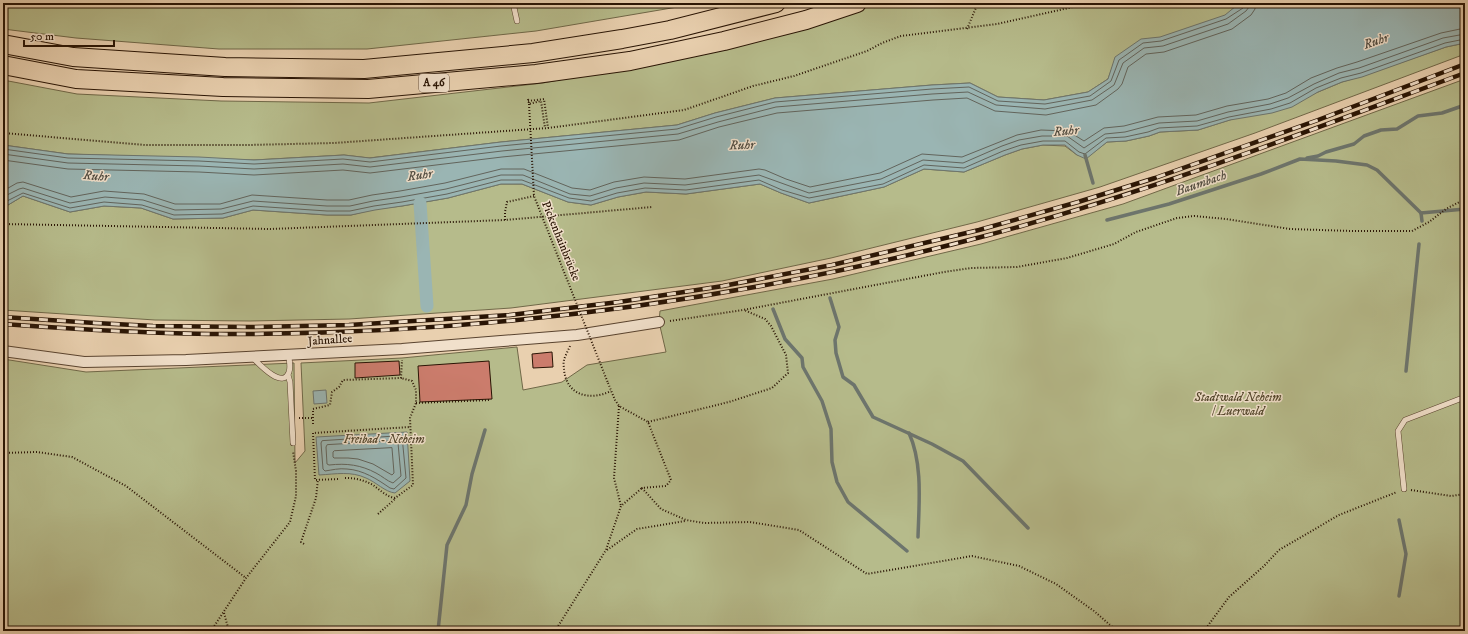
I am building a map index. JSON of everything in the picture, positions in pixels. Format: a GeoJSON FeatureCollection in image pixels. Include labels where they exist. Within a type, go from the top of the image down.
{"type":"FeatureCollection","features":[{"type":"Feature","properties":{"kind":"highway","name":"A 46"},"geometry":{"type":"LineString","coordinates":[[3,44],[72,57],[225,67],[364,69],[533,53],[615,40],[670,30],[776,3]]}},
{"type":"Feature","properties":{"kind":"highway","name":"A 46"},"geometry":{"type":"LineString","coordinates":[[3,65],[76,79],[223,87],[368,88],[536,74],[630,61],[724,41],[806,20],[857,3]]}},
{"type":"Feature","properties":{"kind":"street","name":"Jahnallee"},"geometry":{"type":"LineString","coordinates":[[3,351],[84,362],[289,356],[402,349],[571,335],[659,322]]}},
{"type":"Feature","properties":{"kind":"lane"},"geometry":{"type":"LineString","coordinates":[[513,3],[517,21]]}},
{"type":"Feature","properties":{"kind":"lane"},"geometry":{"type":"LineString","coordinates":[[289,356],[290,370],[288,375],[290,382],[293,443]]}},
{"type":"Feature","properties":{"kind":"lane"},"geometry":{"type":"LineString","coordinates":[[253,357],[267,372],[276,377],[283,378],[288,375]]}},
{"type":"Feature","properties":{"kind":"lane"},"geometry":{"type":"LineString","coordinates":[[1404,489],[1398,431],[1405,420],[1465,397]]}},
{"type":"Feature","properties":{"kind":"path"},"geometry":{"type":"LineString","coordinates":[[967,29],[978,3]]}},
{"type":"Feature","properties":{"kind":"path"},"geometry":{"type":"LineString","coordinates":[[3,133],[145,145],[248,145],[334,143],[548,128],[684,110],[753,86],[794,76],[867,51],[882,43],[901,36],[967,29],[997,24],[1091,3]]}},
{"type":"Feature","properties":{"kind":"path"},"geometry":{"type":"LineString","coordinates":[[528,101],[544,99],[548,128]]}},
{"type":"Feature","properties":{"kind":"path"},"geometry":{"type":"LineString","coordinates":[[528,101],[541,101],[544,128]]}},
{"type":"Feature","properties":{"kind":"path","name":"Pickenhainbrücke"},"geometry":{"type":"LineString","coordinates":[[528,101],[534,196],[611,391],[619,406]]}},
{"type":"Feature","properties":{"kind":"path"},"geometry":{"type":"LineString","coordinates":[[505,220],[507,202],[534,196]]}},
{"type":"Feature","properties":{"kind":"path"},"geometry":{"type":"LineString","coordinates":[[659,322],[743,310],[944,272],[972,268],[1017,268],[1067,258],[1114,244],[1136,232],[1177,218],[1194,216],[1226,219],[1290,229],[1412,231],[1429,222],[1446,209],[1465,199]]}},
{"type":"Feature","properties":{"kind":"path"},"geometry":{"type":"LineString","coordinates":[[3,224],[270,229],[505,220],[652,207]]}},
{"type":"Feature","properties":{"kind":"path"},"geometry":{"type":"LineString","coordinates":[[648,422],[729,402],[772,388],[788,373],[786,355],[771,326],[765,319],[743,310]]}},
{"type":"Feature","properties":{"kind":"path"},"geometry":{"type":"LineString","coordinates":[[571,335],[570,346],[564,361],[565,376],[569,386],[583,395],[598,396],[611,391]]}},
{"type":"Feature","properties":{"kind":"path"},"geometry":{"type":"LineString","coordinates":[[402,349],[402,378]]}},
{"type":"Feature","properties":{"kind":"path"},"geometry":{"type":"LineString","coordinates":[[313,424],[313,409],[330,405],[332,392],[339,387],[343,380],[402,378],[410,380],[414,383],[416,403],[411,417],[410,427],[413,485],[378,514]]}},
{"type":"Feature","properties":{"kind":"path"},"geometry":{"type":"LineString","coordinates":[[416,403],[490,400]]}},
{"type":"Feature","properties":{"kind":"path"},"geometry":{"type":"LineString","coordinates":[[555,631],[606,550],[621,506],[642,488],[666,486],[671,480],[648,422],[619,406],[614,478],[621,506]]}},
{"type":"Feature","properties":{"kind":"path"},"geometry":{"type":"LineString","coordinates":[[292,418],[313,418]]}},
{"type":"Feature","properties":{"kind":"path"},"geometry":{"type":"LineString","coordinates":[[338,478],[315,480],[313,433],[410,427]]}},
{"type":"Feature","properties":{"kind":"path"},"geometry":{"type":"LineString","coordinates":[[211,631],[246,578],[290,522],[296,496],[296,471],[293,443]]}},
{"type":"Feature","properties":{"kind":"path"},"geometry":{"type":"LineString","coordinates":[[3,452],[37,452],[72,457],[126,486],[246,578]]}},
{"type":"Feature","properties":{"kind":"path"},"geometry":{"type":"LineString","coordinates":[[345,478],[354,478],[368,483],[391,497],[396,498]]}},
{"type":"Feature","properties":{"kind":"path"},"geometry":{"type":"LineString","coordinates":[[304,544],[301,542],[316,498],[318,480]]}},
{"type":"Feature","properties":{"kind":"path"},"geometry":{"type":"LineString","coordinates":[[642,488],[661,509],[686,520],[704,523],[750,522],[799,530],[867,574],[972,556],[1019,566],[1056,584],[1094,611],[1117,631]]}},
{"type":"Feature","properties":{"kind":"path"},"geometry":{"type":"LineString","coordinates":[[1204,631],[1229,597],[1264,566],[1279,550],[1339,515],[1404,489],[1451,496],[1465,494]]}},
{"type":"Feature","properties":{"kind":"path"},"geometry":{"type":"LineString","coordinates":[[606,550],[636,529],[686,520]]}},
{"type":"Feature","properties":{"kind":"path"},"geometry":{"type":"LineString","coordinates":[[224,613],[229,631]]}},
{"type":"Feature","properties":{"kind":"green space"},"geometry":{"type":"Polygon","coordinates":[[[3,3],[701,3],[536,31],[367,49],[219,49],[76,38],[3,29],[3,3]]]}},
{"type":"Feature","properties":{"kind":"green space"},"geometry":{"type":"Polygon","coordinates":[[[876,3],[1270,3],[1116,57],[1108,79],[1088,92],[1044,100],[998,97],[970,83],[775,98],[715,113],[677,125],[501,142],[369,158],[344,155],[254,160],[68,154],[3,145],[3,80],[77,94],[221,101],[369,103],[543,83],[733,47],[876,3]]]}},
{"type":"Feature","properties":{"kind":"green space"},"geometry":{"type":"Polygon","coordinates":[[[1465,43],[1465,54],[1255,133],[1100,187],[977,222],[831,258],[722,281],[511,308],[349,319],[250,321],[155,320],[3,310],[3,208],[23,196],[70,212],[104,206],[141,208],[173,219],[223,218],[253,210],[327,215],[351,215],[375,209],[448,198],[501,184],[522,184],[568,202],[591,205],[618,197],[646,192],[686,194],[760,184],[809,203],[884,187],[924,169],[964,172],[1022,149],[1043,145],[1065,146],[1077,155],[1094,152],[1107,142],[1126,141],[1160,132],[1198,130],[1318,92],[1342,82],[1446,47],[1465,43]]]}},
{"type":"Feature","properties":{"kind":"green space","name":"Stadtwald Neheim / Luerwald"},"geometry":{"type":"Polygon","coordinates":[[[1465,79],[1465,631],[3,631],[3,359],[86,372],[294,363],[295,463],[305,451],[301,363],[402,358],[517,347],[523,390],[558,383],[562,382],[587,365],[666,352],[659,322],[660,311],[833,279],[981,244],[1123,204],[1465,79]]]}},
{"type":"Feature","properties":{"kind":"water","name":"Ruhr"},"geometry":{"type":"Polygon","coordinates":[[[1244,3],[1465,3],[1465,43],[1446,47],[1362,77],[1342,82],[1318,92],[1292,107],[1272,113],[1230,120],[1198,130],[1160,132],[1126,141],[1107,142],[1086,159],[1077,155],[1065,145],[1043,145],[1022,149],[964,172],[924,169],[884,187],[809,203],[760,184],[686,194],[646,192],[618,197],[591,205],[568,202],[522,184],[501,184],[448,198],[351,215],[327,215],[253,210],[223,218],[173,219],[141,208],[104,206],[70,212],[23,196],[3,208],[3,145],[68,154],[199,157],[254,160],[344,155],[370,158],[501,142],[677,125],[715,113],[775,98],[970,83],[998,97],[1044,100],[1088,92],[1108,79],[1115,57],[1141,39],[1160,37],[1225,15],[1236,6],[1244,3]]]}},
{"type":"Feature","properties":{"kind":"water"},"geometry":{"type":"Polygon","coordinates":[[[326,390],[327,403],[314,404],[313,391],[326,390]]]}},
{"type":"Feature","properties":{"kind":"water"},"geometry":{"type":"Polygon","coordinates":[[[407,432],[410,481],[395,493],[355,474],[319,475],[316,437],[407,432]]]}},
{"type":"Feature","properties":{"kind":"building"},"geometry":{"type":"Polygon","coordinates":[[[552,352],[553,367],[533,368],[532,354],[552,352]]]}},
{"type":"Feature","properties":{"kind":"building"},"geometry":{"type":"Polygon","coordinates":[[[399,361],[400,375],[355,378],[355,363],[399,361]]]}},
{"type":"Feature","properties":{"kind":"building"},"geometry":{"type":"Polygon","coordinates":[[[489,361],[492,399],[420,402],[418,366],[489,361]]]}},
{"type":"Feature","properties":{"kind":"waterway","name":"Baumbach"},"geometry":{"type":"LineString","coordinates":[[1307,158],[1318,156],[1326,152],[1354,144],[1364,136],[1381,130],[1397,129],[1418,116],[1442,113],[1465,105]]}},
{"type":"Feature","properties":{"kind":"waterway","name":"Baumbach"},"geometry":{"type":"LineString","coordinates":[[1085,155],[1093,183]]}},
{"type":"Feature","properties":{"kind":"waterway","name":"Baumbach"},"geometry":{"type":"LineString","coordinates":[[1107,220],[1169,204],[1261,174],[1300,159],[1336,161],[1367,165],[1377,170],[1421,213],[1422,221]]}},
{"type":"Feature","properties":{"kind":"waterway"},"geometry":{"type":"LineString","coordinates":[[420,203],[427,306]]}},
{"type":"Feature","properties":{"kind":"waterway"},"geometry":{"type":"LineString","coordinates":[[1421,213],[1465,209]]}},
{"type":"Feature","properties":{"kind":"waterway"},"geometry":{"type":"LineString","coordinates":[[1406,371],[1419,244]]}},
{"type":"Feature","properties":{"kind":"waterway"},"geometry":{"type":"LineString","coordinates":[[830,298],[839,327],[835,340],[836,353],[843,377],[854,385],[873,417],[932,444],[963,461],[1028,528]]}},
{"type":"Feature","properties":{"kind":"waterway"},"geometry":{"type":"LineString","coordinates":[[773,309],[785,339],[802,358],[803,367],[822,401],[831,429],[832,462],[837,482],[848,502],[907,551]]}},
{"type":"Feature","properties":{"kind":"waterway"},"geometry":{"type":"LineString","coordinates":[[438,631],[447,545],[466,505],[472,474],[485,430]]}},
{"type":"Feature","properties":{"kind":"waterway"},"geometry":{"type":"LineString","coordinates":[[909,433],[918,471],[918,537]]}},
{"type":"Feature","properties":{"kind":"waterway"},"geometry":{"type":"LineString","coordinates":[[1399,520],[1406,554],[1399,596]]}},
{"type":"Feature","properties":{"kind":"railway"},"geometry":{"type":"LineString","coordinates":[[3,317],[153,326],[250,327],[349,325],[510,315],[619,302],[723,286],[832,265],[979,230],[1078,202],[1155,178],[1318,120],[1465,64]]}},
{"type":"Feature","properties":{"kind":"railway"},"geometry":{"type":"LineString","coordinates":[[3,324],[189,334],[344,332],[436,327],[528,319],[710,295],[891,259],[1043,220],[1104,202],[1225,161],[1465,73]]}},
{"type":"Feature","properties":{"kind":"park label","name":"Freibad - Neheim"},"geometry":{"type":"Point","coordinates":[384,439]}}]}
